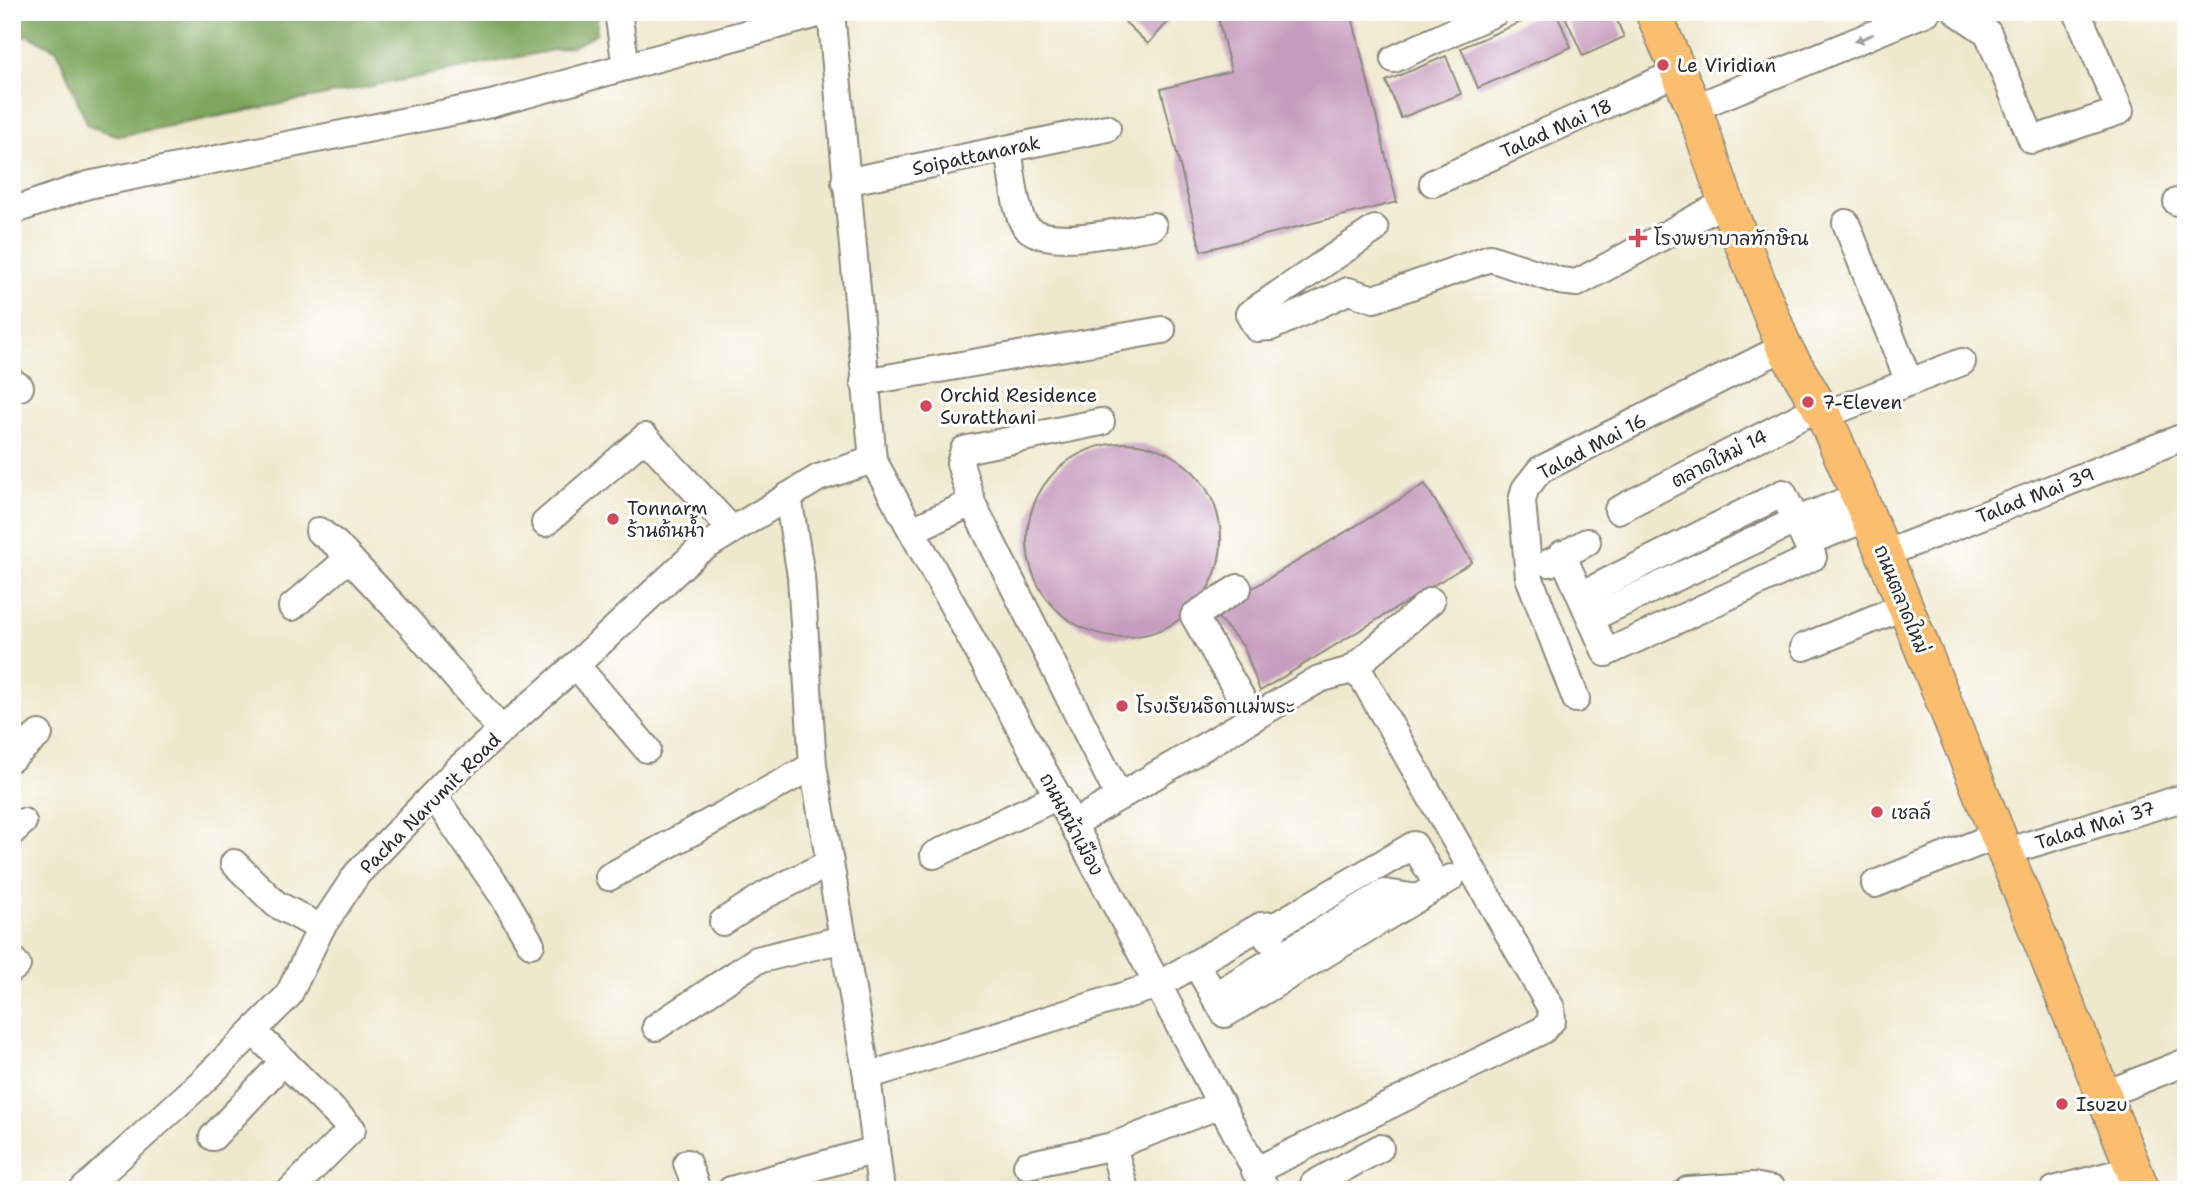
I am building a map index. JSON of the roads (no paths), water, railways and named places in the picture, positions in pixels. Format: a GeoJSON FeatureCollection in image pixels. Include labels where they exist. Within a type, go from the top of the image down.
{"type":"FeatureCollection","features":[{"type":"Feature","properties":{"kind":"main road","name":"ถนนตลาดใหม่"},"geometry":{"type":"LineString","coordinates":[[1653,12],[1694,108],[1726,202],[1784,347],[1821,411],[1884,554],[2137,1179]]}},
{"type":"Feature","properties":{"kind":"street"},"geometry":{"type":"LineString","coordinates":[[618,12],[626,67]]}},
{"type":"Feature","properties":{"kind":"street"},"geometry":{"type":"LineString","coordinates":[[12,211],[88,185],[491,104],[825,12]]}},
{"type":"Feature","properties":{"kind":"street"},"geometry":{"type":"LineString","coordinates":[[831,12],[873,460]]}},
{"type":"Feature","properties":{"kind":"street"},"geometry":{"type":"LineString","coordinates":[[1394,59],[1496,12]]}},
{"type":"Feature","properties":{"kind":"street"},"geometry":{"type":"LineString","coordinates":[[1694,108],[1927,12]]}},
{"type":"Feature","properties":{"kind":"street"},"geometry":{"type":"LineString","coordinates":[[1957,12],[1988,33],[2032,140],[2120,111],[2077,12]]}},
{"type":"Feature","properties":{"kind":"street","name":"Talad Mai 18"},"geometry":{"type":"LineString","coordinates":[[1433,183],[1678,72]]}},
{"type":"Feature","properties":{"kind":"street","name":"Soipattanarak"},"geometry":{"type":"LineString","coordinates":[[845,182],[1107,128]]}},
{"type":"Feature","properties":{"kind":"street"},"geometry":{"type":"LineString","coordinates":[[1008,149],[1021,219],[1033,232],[1055,240],[1153,226]]}},
{"type":"Feature","properties":{"kind":"street"},"geometry":{"type":"LineString","coordinates":[[1376,229],[1249,314],[1257,328],[1271,327],[1348,290],[1374,299],[1490,258],[1560,281],[1577,283],[1726,202]]}},
{"type":"Feature","properties":{"kind":"street"},"geometry":{"type":"LineString","coordinates":[[1846,223],[1909,382]]}},
{"type":"Feature","properties":{"kind":"street"},"geometry":{"type":"LineString","coordinates":[[864,382],[1162,330]]}},
{"type":"Feature","properties":{"kind":"street","name":"Talad Mai 16"},"geometry":{"type":"LineString","coordinates":[[1576,699],[1529,577],[1522,501],[1525,489],[1540,470],[1784,347]]}},
{"type":"Feature","properties":{"kind":"street","name":"ตลาดใหม่ 14"},"geometry":{"type":"LineString","coordinates":[[1618,510],[1821,411],[1962,362]]}},
{"type":"Feature","properties":{"kind":"street"},"geometry":{"type":"LineString","coordinates":[[1101,422],[964,450],[960,463],[971,503],[1119,797]]}},
{"type":"Feature","properties":{"kind":"street","name":"Talad Mai 39"},"geometry":{"type":"LineString","coordinates":[[1884,554],[2186,436]]}},
{"type":"Feature","properties":{"kind":"street"},"geometry":{"type":"LineString","coordinates":[[545,523],[645,437],[732,529]]}},
{"type":"Feature","properties":{"kind":"street","name":"Pacha Narumit Road"},"geometry":{"type":"LineString","coordinates":[[90,1188],[288,996],[321,928],[357,874],[433,795],[502,730],[576,665],[696,552],[818,478],[873,460]]}},
{"type":"Feature","properties":{"kind":"street","name":"ถนนหน้าเมือง"},"geometry":{"type":"LineString","coordinates":[[873,460],[1058,796],[1260,1180]]}},
{"type":"Feature","properties":{"kind":"street"},"geometry":{"type":"LineString","coordinates":[[1562,554],[1606,653],[1813,557],[1783,492],[1586,607]]}},
{"type":"Feature","properties":{"kind":"street"},"geometry":{"type":"LineString","coordinates":[[788,496],[802,576],[813,766],[867,1076],[881,1190]]}},
{"type":"Feature","properties":{"kind":"street"},"geometry":{"type":"LineString","coordinates":[[912,530],[971,503]]}},
{"type":"Feature","properties":{"kind":"street"},"geometry":{"type":"LineString","coordinates":[[1802,531],[1863,507]]}},
{"type":"Feature","properties":{"kind":"street"},"geometry":{"type":"LineString","coordinates":[[319,531],[349,558],[502,730]]}},
{"type":"Feature","properties":{"kind":"street"},"geometry":{"type":"LineString","coordinates":[[1529,577],[1562,554],[1587,542]]}},
{"type":"Feature","properties":{"kind":"street"},"geometry":{"type":"LineString","coordinates":[[292,607],[349,558]]}},
{"type":"Feature","properties":{"kind":"street"},"geometry":{"type":"LineString","coordinates":[[1238,588],[1194,616],[1252,718]]}},
{"type":"Feature","properties":{"kind":"street"},"geometry":{"type":"LineString","coordinates":[[1073,824],[1319,679],[1351,670],[1431,601]]}},
{"type":"Feature","properties":{"kind":"street"},"geometry":{"type":"LineString","coordinates":[[1804,647],[1905,606]]}},
{"type":"Feature","properties":{"kind":"street"},"geometry":{"type":"LineString","coordinates":[[576,665],[647,750]]}},
{"type":"Feature","properties":{"kind":"street"},"geometry":{"type":"LineString","coordinates":[[1260,1180],[1543,1030],[1552,1020],[1551,1008],[1363,678],[1351,670]]}},
{"type":"Feature","properties":{"kind":"street"},"geometry":{"type":"LineString","coordinates":[[12,758],[39,734]]}},
{"type":"Feature","properties":{"kind":"street"},"geometry":{"type":"LineString","coordinates":[[609,877],[813,766]]}},
{"type":"Feature","properties":{"kind":"street"},"geometry":{"type":"LineString","coordinates":[[433,795],[503,896],[531,944]]}},
{"type":"Feature","properties":{"kind":"street"},"geometry":{"type":"LineString","coordinates":[[934,855],[1058,796]]}},
{"type":"Feature","properties":{"kind":"street","name":"Talad Mai 37"},"geometry":{"type":"LineString","coordinates":[[1875,884],[2001,844],[2186,797]]}},
{"type":"Feature","properties":{"kind":"street"},"geometry":{"type":"LineString","coordinates":[[1208,986],[1266,941],[1278,925],[1414,845],[1428,892]]}},
{"type":"Feature","properties":{"kind":"street"},"geometry":{"type":"LineString","coordinates":[[234,863],[276,904],[321,928]]}},
{"type":"Feature","properties":{"kind":"street"},"geometry":{"type":"LineString","coordinates":[[723,922],[765,895],[830,863]]}},
{"type":"Feature","properties":{"kind":"street"},"geometry":{"type":"LineString","coordinates":[[867,1076],[1161,991],[1208,986],[1385,893],[1428,892],[1471,868]]}},
{"type":"Feature","properties":{"kind":"street"},"geometry":{"type":"LineString","coordinates":[[1161,991],[1261,926],[1278,925]]}},
{"type":"Feature","properties":{"kind":"street"},"geometry":{"type":"LineString","coordinates":[[656,1027],[757,960],[843,939]]}},
{"type":"Feature","properties":{"kind":"street"},"geometry":{"type":"LineString","coordinates":[[12,958],[17,965],[12,969]]}},
{"type":"Feature","properties":{"kind":"street"},"geometry":{"type":"LineString","coordinates":[[253,1031],[352,1129],[290,1190]]}},
{"type":"Feature","properties":{"kind":"street"},"geometry":{"type":"LineString","coordinates":[[213,1137],[284,1061]]}},
{"type":"Feature","properties":{"kind":"street"},"geometry":{"type":"LineString","coordinates":[[2103,1095],[2186,1062]]}},
{"type":"Feature","properties":{"kind":"street"},"geometry":{"type":"LineString","coordinates":[[1027,1166],[1112,1146],[1220,1105]]}},
{"type":"Feature","properties":{"kind":"street"},"geometry":{"type":"LineString","coordinates":[[1112,1146],[1125,1190]]}},
{"type":"Feature","properties":{"kind":"street"},"geometry":{"type":"LineString","coordinates":[[1317,1190],[1314,1184],[1381,1148]]}},
{"type":"Feature","properties":{"kind":"street"},"geometry":{"type":"LineString","coordinates":[[731,1190],[876,1150]]}},
{"type":"Feature","properties":{"kind":"street"},"geometry":{"type":"LineString","coordinates":[[687,1163],[697,1190]]}},
{"type":"Feature","properties":{"kind":"street"},"geometry":{"type":"LineString","coordinates":[[2054,1190],[2137,1179]]}},
{"type":"Feature","properties":{"kind":"street"},"geometry":{"type":"LineString","coordinates":[[1688,1190],[1753,1186],[1773,1190]]}},
{"type":"Feature","properties":{"kind":"place","name":"Le Viridian"},"geometry":{"type":"Point","coordinates":[1663,65]}},
{"type":"Feature","properties":{"kind":"place","name":"โรงพยาบาลทักษิณ"},"geometry":{"type":"Point","coordinates":[1638,238]}},
{"type":"Feature","properties":{"kind":"place","name":"7-Eleven"},"geometry":{"type":"Point","coordinates":[1808,402]}},
{"type":"Feature","properties":{"kind":"place","name":"Orchid Residence Suratthani"},"geometry":{"type":"Point","coordinates":[926,406]}},
{"type":"Feature","properties":{"kind":"place","name":"Tonnarm ร้านต้นน้ำ"},"geometry":{"type":"Point","coordinates":[613,519]}},
{"type":"Feature","properties":{"kind":"place","name":"โรงเรียนธิดาแม่พระ"},"geometry":{"type":"Point","coordinates":[1122,706]}},
{"type":"Feature","properties":{"kind":"place","name":"เชลล์"},"geometry":{"type":"Point","coordinates":[1877,812]}},
{"type":"Feature","properties":{"kind":"place","name":"Isuzu"},"geometry":{"type":"Point","coordinates":[2062,1104]}}]}
